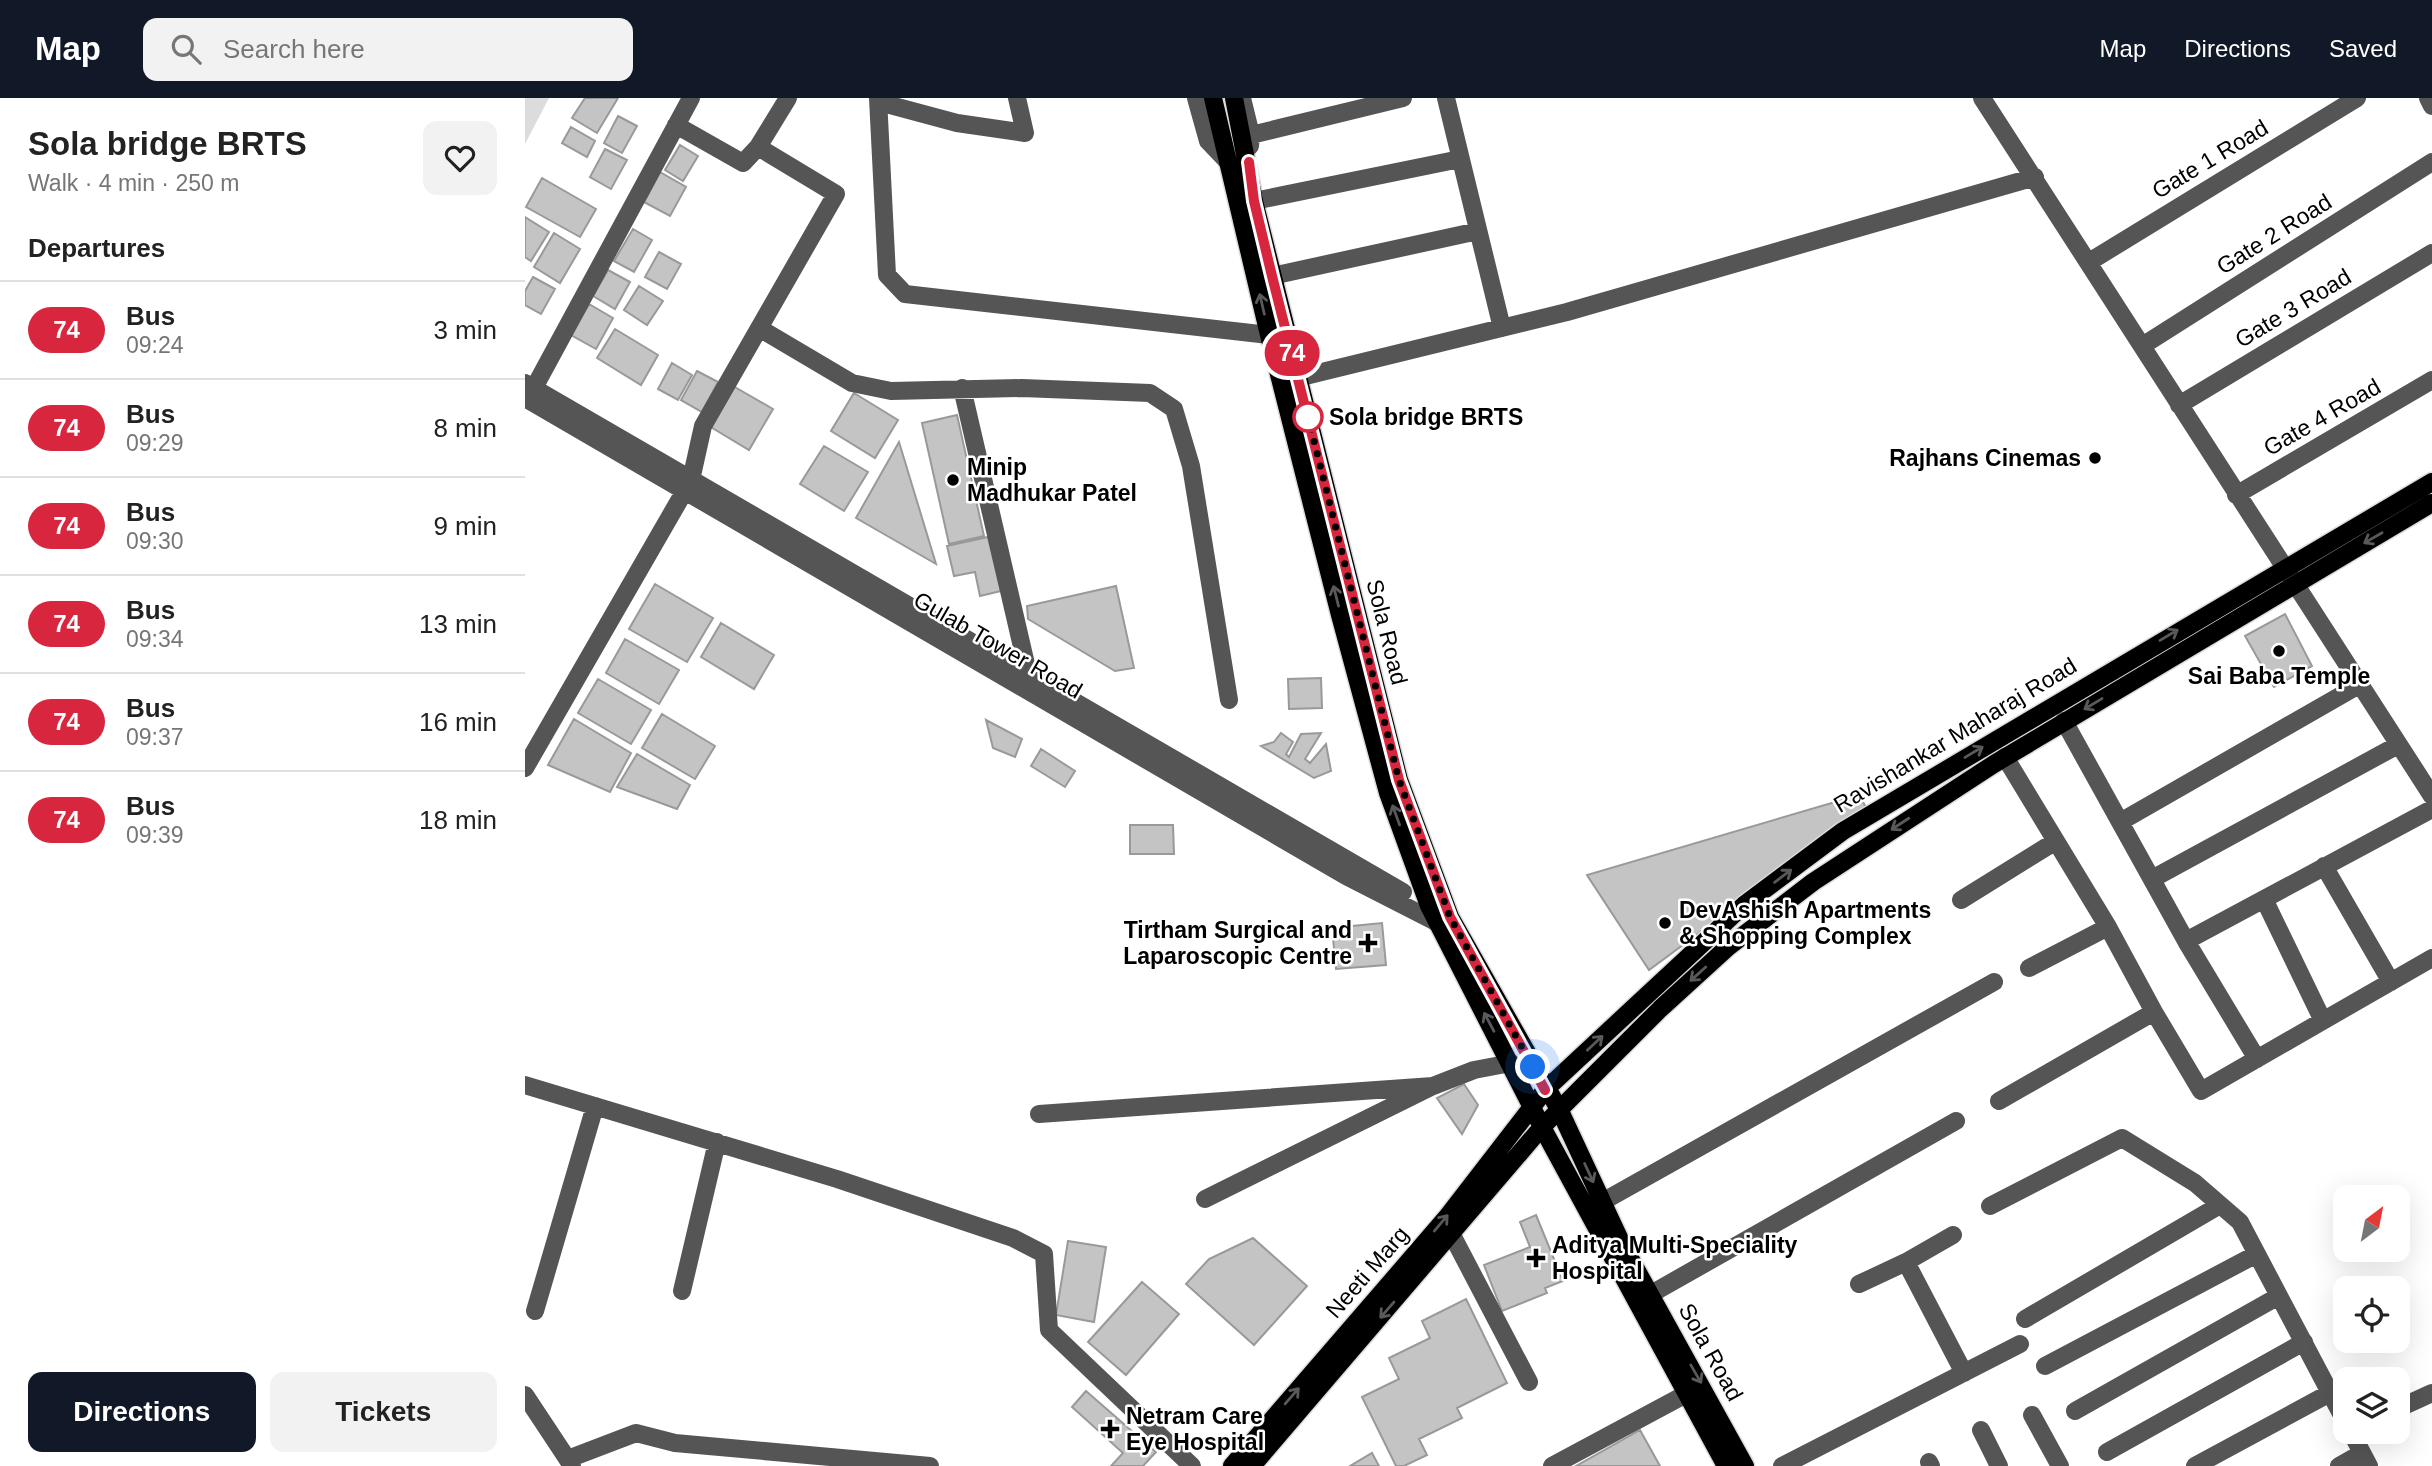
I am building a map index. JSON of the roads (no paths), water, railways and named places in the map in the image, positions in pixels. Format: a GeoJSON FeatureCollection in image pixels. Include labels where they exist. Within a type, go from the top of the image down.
{"type":"FeatureCollection","features":[{"type":"Feature","properties":{"kind":"main road","name":"Sola Road"},"geometry":{"type":"LineString","coordinates":[[1213,98],[1269,335],[1289,380]]}},
{"type":"Feature","properties":{"kind":"main road","name":"Sola Road"},"geometry":{"type":"LineString","coordinates":[[1234,98],[1248,138],[1254,201],[1272,276],[1289,380],[1399,780],[1436,902],[1542,1127],[1688,1393],[1725,1466]]}},
{"type":"Feature","properties":{"kind":"main road","name":"Ravishankar Maharaj Road"},"geometry":{"type":"LineString","coordinates":[[1533,1104],[1744,905],[1843,831],[2432,482]]}},
{"type":"Feature","properties":{"kind":"main road","name":"Ravishankar Maharaj Road"},"geometry":{"type":"LineString","coordinates":[[1252,1466],[1542,1127],[1660,1009],[1728,947],[1812,881],[2005,757],[2432,503]]}},
{"type":"Feature","properties":{"kind":"main road","name":"Sola Road"},"geometry":{"type":"LineString","coordinates":[[1444,920],[1560,1111],[1602,1202],[1745,1466]]}},
{"type":"Feature","properties":{"kind":"main road","name":"Neeti Marg"},"geometry":{"type":"LineString","coordinates":[[1232,1466],[1447,1217],[1533,1104]]}},
{"type":"Feature","properties":{"kind":"street"},"geometry":{"type":"LineString","coordinates":[[528,390],[691,98]]}},
{"type":"Feature","properties":{"kind":"street"},"geometry":{"type":"LineString","coordinates":[[676,125],[743,163],[758,147],[788,98]]}},
{"type":"Feature","properties":{"kind":"street"},"geometry":{"type":"LineString","coordinates":[[1017,98],[1025,133],[957,123],[879,100],[887,275],[905,293],[1269,335]]}},
{"type":"Feature","properties":{"kind":"street"},"geometry":{"type":"LineString","coordinates":[[1196,98],[1208,141],[1229,163]]}},
{"type":"Feature","properties":{"kind":"street"},"geometry":{"type":"LineString","coordinates":[[1242,98],[1248,138],[1403,98]]}},
{"type":"Feature","properties":{"kind":"street"},"geometry":{"type":"LineString","coordinates":[[1446,98],[1502,328]]}},
{"type":"Feature","properties":{"kind":"street","name":"Gate 1 Road"},"geometry":{"type":"LineString","coordinates":[[2089,262],[2357,98]]}},
{"type":"Feature","properties":{"kind":"street"},"geometry":{"type":"LineString","coordinates":[[2428,98],[2432,106]]}},
{"type":"Feature","properties":{"kind":"street"},"geometry":{"type":"LineString","coordinates":[[1989,100],[2292,584],[2432,796]]}},
{"type":"Feature","properties":{"kind":"street"},"geometry":{"type":"LineString","coordinates":[[525,768],[688,485],[703,426],[836,194],[758,147]]}},
{"type":"Feature","properties":{"kind":"street"},"geometry":{"type":"LineString","coordinates":[[1254,201],[1460,159]]}},
{"type":"Feature","properties":{"kind":"street","name":"Gate 2 Road"},"geometry":{"type":"LineString","coordinates":[[2142,346],[2432,162]]}},
{"type":"Feature","properties":{"kind":"street"},"geometry":{"type":"LineString","coordinates":[[1289,380],[1502,328],[2035,177]]}},
{"type":"Feature","properties":{"kind":"street"},"geometry":{"type":"LineString","coordinates":[[1272,276],[1478,231]]}},
{"type":"Feature","properties":{"kind":"street","name":"Gate 3 Road"},"geometry":{"type":"LineString","coordinates":[[2179,405],[2432,253]]}},
{"type":"Feature","properties":{"kind":"street"},"geometry":{"type":"LineString","coordinates":[[759,328],[852,383],[891,391],[962,388],[1150,393],[1174,409],[1191,466],[1229,700]]}},
{"type":"Feature","properties":{"kind":"street","name":"Gate 4 Road"},"geometry":{"type":"LineString","coordinates":[[2237,495],[2432,380]]}},
{"type":"Feature","properties":{"kind":"street"},"geometry":{"type":"LineString","coordinates":[[962,388],[1029,677]]}},
{"type":"Feature","properties":{"kind":"street","name":"Gulab Tower Road"},"geometry":{"type":"LineString","coordinates":[[528,390],[1346,876],[1444,920]]}},
{"type":"Feature","properties":{"kind":"street"},"geometry":{"type":"LineString","coordinates":[[688,485],[1436,902]]}},
{"type":"Feature","properties":{"kind":"street"},"geometry":{"type":"LineString","coordinates":[[2120,822],[2359,685]]}},
{"type":"Feature","properties":{"kind":"street"},"geometry":{"type":"LineString","coordinates":[[2064,721],[2186,941],[2257,1059]]}},
{"type":"Feature","properties":{"kind":"street"},"geometry":{"type":"LineString","coordinates":[[2152,879],[2398,745]]}},
{"type":"Feature","properties":{"kind":"street"},"geometry":{"type":"LineString","coordinates":[[2005,757],[2108,927],[2201,1091],[2432,958]]}},
{"type":"Feature","properties":{"kind":"street"},"geometry":{"type":"LineString","coordinates":[[2186,941],[2432,809]]}},
{"type":"Feature","properties":{"kind":"street"},"geometry":{"type":"LineString","coordinates":[[1961,900],[2056,841]]}},
{"type":"Feature","properties":{"kind":"street"},"geometry":{"type":"LineString","coordinates":[[2324,866],[2391,982]]}},
{"type":"Feature","properties":{"kind":"street"},"geometry":{"type":"LineString","coordinates":[[2264,899],[2323,1021]]}},
{"type":"Feature","properties":{"kind":"street"},"geometry":{"type":"LineString","coordinates":[[2029,968],[2108,927]]}},
{"type":"Feature","properties":{"kind":"street"},"geometry":{"type":"LineString","coordinates":[[1602,1202],[1994,982]]}},
{"type":"Feature","properties":{"kind":"street"},"geometry":{"type":"LineString","coordinates":[[1999,1101],[2154,1012]]}},
{"type":"Feature","properties":{"kind":"street"},"geometry":{"type":"LineString","coordinates":[[1205,1199],[1433,1086],[1474,1070],[1511,1063]]}},
{"type":"Feature","properties":{"kind":"street"},"geometry":{"type":"LineString","coordinates":[[525,1085],[716,1142],[990,1230],[1044,1254],[1049,1330],[1192,1466]]}},
{"type":"Feature","properties":{"kind":"street"},"geometry":{"type":"LineString","coordinates":[[1039,1114],[1433,1086]]}},
{"type":"Feature","properties":{"kind":"street"},"geometry":{"type":"LineString","coordinates":[[535,1311],[595,1106]]}},
{"type":"Feature","properties":{"kind":"street"},"geometry":{"type":"LineString","coordinates":[[1650,1294],[1956,1121]]}},
{"type":"Feature","properties":{"kind":"street"},"geometry":{"type":"LineString","coordinates":[[1990,1206],[2122,1138],[2195,1183],[2240,1222],[2333,1399]]}},
{"type":"Feature","properties":{"kind":"street"},"geometry":{"type":"LineString","coordinates":[[682,1290],[716,1142]]}},
{"type":"Feature","properties":{"kind":"street"},"geometry":{"type":"LineString","coordinates":[[2025,1319],[2220,1205]]}},
{"type":"Feature","properties":{"kind":"street"},"geometry":{"type":"LineString","coordinates":[[1859,1284],[1906,1262],[1953,1234]]}},
{"type":"Feature","properties":{"kind":"street"},"geometry":{"type":"LineString","coordinates":[[1452,1235],[1529,1382]]}},
{"type":"Feature","properties":{"kind":"street"},"geometry":{"type":"LineString","coordinates":[[2045,1366],[2257,1254]]}},
{"type":"Feature","properties":{"kind":"street"},"geometry":{"type":"LineString","coordinates":[[1906,1262],[1964,1373]]}},
{"type":"Feature","properties":{"kind":"street"},"geometry":{"type":"LineString","coordinates":[[2075,1411],[2279,1296]]}},
{"type":"Feature","properties":{"kind":"street"},"geometry":{"type":"LineString","coordinates":[[2107,1452],[2304,1342]]}},
{"type":"Feature","properties":{"kind":"street"},"geometry":{"type":"LineString","coordinates":[[1781,1466],[2020,1344]]}},
{"type":"Feature","properties":{"kind":"street"},"geometry":{"type":"LineString","coordinates":[[1552,1466],[1688,1393]]}},
{"type":"Feature","properties":{"kind":"street"},"geometry":{"type":"LineString","coordinates":[[2195,1466],[2330,1393]]}},
{"type":"Feature","properties":{"kind":"street"},"geometry":{"type":"LineString","coordinates":[[2410,1403],[2432,1393]]}},
{"type":"Feature","properties":{"kind":"street"},"geometry":{"type":"LineString","coordinates":[[525,1395],[570,1462],[636,1433],[675,1443],[930,1466]]}},
{"type":"Feature","properties":{"kind":"street"},"geometry":{"type":"LineString","coordinates":[[2032,1415],[2060,1466]]}},
{"type":"Feature","properties":{"kind":"street"},"geometry":{"type":"LineString","coordinates":[[1981,1430],[1999,1466]]}},
{"type":"Feature","properties":{"kind":"street"},"geometry":{"type":"LineString","coordinates":[[2339,1466],[2365,1460],[2357,1444]]}},
{"type":"Feature","properties":{"kind":"place","name":"Sola bridge BRTS"},"geometry":{"type":"Point","coordinates":[1308,417]}},
{"type":"Feature","properties":{"kind":"place","name":"Rajhans Cinemas"},"geometry":{"type":"Point","coordinates":[2095,458]}},
{"type":"Feature","properties":{"kind":"place","name":"Minip Madhukar Patel"},"geometry":{"type":"Point","coordinates":[953,480]}},
{"type":"Feature","properties":{"kind":"place","name":"Sai Baba Temple"},"geometry":{"type":"Point","coordinates":[2279,651]}},
{"type":"Feature","properties":{"kind":"place","name":"DevAshish Apartments & Shopping Complex"},"geometry":{"type":"Point","coordinates":[1665,923]}},
{"type":"Feature","properties":{"kind":"place","name":"Tirtham Surgical and Laparoscopic Centre"},"geometry":{"type":"Point","coordinates":[1368,943]}},
{"type":"Feature","properties":{"kind":"place","name":"Aditya Multi-Speciality Hospital"},"geometry":{"type":"Point","coordinates":[1536,1258]}},
{"type":"Feature","properties":{"kind":"place","name":"Netram Care Eye Hospital"},"geometry":{"type":"Point","coordinates":[1110,1429]}}]}
